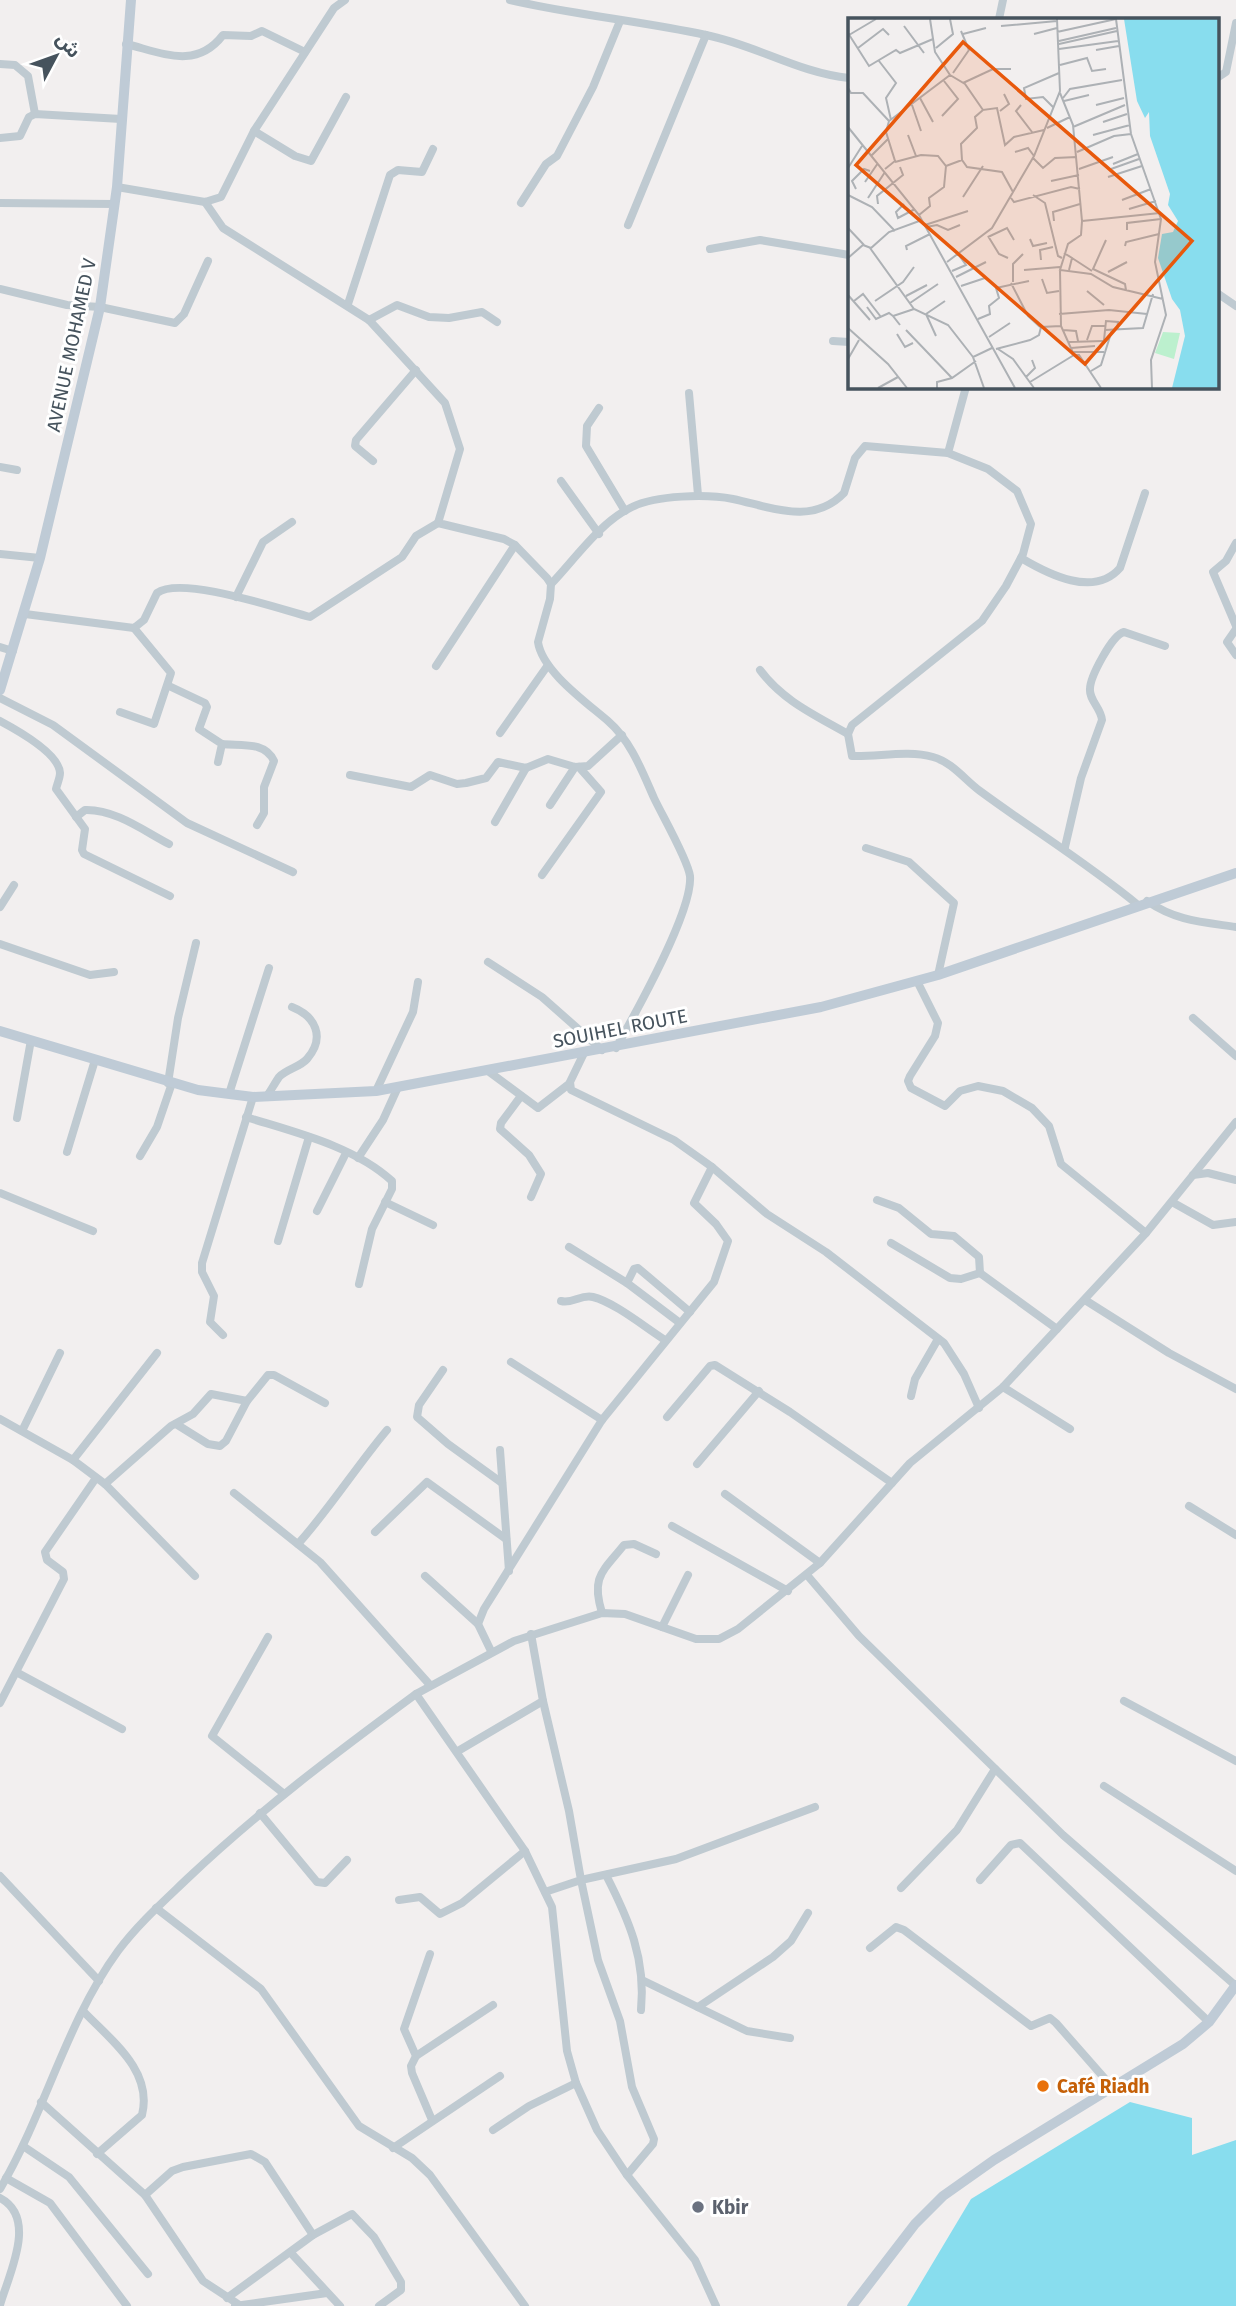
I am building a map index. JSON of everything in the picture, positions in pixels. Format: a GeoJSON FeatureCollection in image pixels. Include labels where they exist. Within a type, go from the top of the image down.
{"type":"FeatureCollection","features":[{"type":"Feature","properties":{"kind":"main road","name":"AVENUE MOHAMED V"},"geometry":{"type":"LineString","coordinates":[[0,690],[40,558],[100,307],[117,187],[131,0]]}},
{"type":"Feature","properties":{"kind":"main road","name":"SOUIHEL ROUTE"},"geometry":{"type":"LineString","coordinates":[[0,1031],[170,1083],[229,1094],[253,1097],[376,1091],[616,1048],[821,1007],[938,975],[1236,873]]}},
{"type":"Feature","properties":{"kind":"main road"},"geometry":{"type":"LineString","coordinates":[[852,2306],[934,2203],[994,2160],[1168,2055],[1209,2022],[1236,1986]]}},
{"type":"Feature","properties":{"kind":"street"},"geometry":{"type":"LineString","coordinates":[[117,187],[205,202],[216,201],[222,197],[254,131],[334,8],[345,0]]}},
{"type":"Feature","properties":{"kind":"street"},"geometry":{"type":"LineString","coordinates":[[510,0],[706,35],[752,46],[808,72],[848,78]]}},
{"type":"Feature","properties":{"kind":"street"},"geometry":{"type":"LineString","coordinates":[[999,18],[1003,0]]}},
{"type":"Feature","properties":{"kind":"street"},"geometry":{"type":"LineString","coordinates":[[521,203],[546,164],[557,156],[593,87],[620,21]]}},
{"type":"Feature","properties":{"kind":"street"},"geometry":{"type":"LineString","coordinates":[[1218,77],[1226,72],[1236,23]]}},
{"type":"Feature","properties":{"kind":"street"},"geometry":{"type":"LineString","coordinates":[[127,44],[189,58],[210,50],[223,35],[251,36],[262,31],[305,52]]}},
{"type":"Feature","properties":{"kind":"street"},"geometry":{"type":"LineString","coordinates":[[628,225],[706,35]]}},
{"type":"Feature","properties":{"kind":"street"},"geometry":{"type":"LineString","coordinates":[[0,64],[15,65],[28,76],[38,114]]}},
{"type":"Feature","properties":{"kind":"street"},"geometry":{"type":"LineString","coordinates":[[254,131],[295,156],[312,161],[346,97]]}},
{"type":"Feature","properties":{"kind":"street"},"geometry":{"type":"LineString","coordinates":[[0,138],[20,136],[29,117],[38,114],[121,119]]}},
{"type":"Feature","properties":{"kind":"street"},"geometry":{"type":"LineString","coordinates":[[348,304],[390,175],[398,170],[422,172],[433,149]]}},
{"type":"Feature","properties":{"kind":"street"},"geometry":{"type":"LineString","coordinates":[[205,202],[223,228],[348,304],[369,320],[445,402],[460,449],[458,467],[438,523]]}},
{"type":"Feature","properties":{"kind":"street"},"geometry":{"type":"LineString","coordinates":[[0,203],[115,204]]}},
{"type":"Feature","properties":{"kind":"street"},"geometry":{"type":"LineString","coordinates":[[710,249],[760,240],[848,255]]}},
{"type":"Feature","properties":{"kind":"street"},"geometry":{"type":"LineString","coordinates":[[0,289],[71,306],[100,307],[175,323],[184,314],[208,261]]}},
{"type":"Feature","properties":{"kind":"street"},"geometry":{"type":"LineString","coordinates":[[1218,294],[1236,306]]}},
{"type":"Feature","properties":{"kind":"street"},"geometry":{"type":"LineString","coordinates":[[369,320],[397,304],[429,317],[449,318],[482,312],[497,322]]}},
{"type":"Feature","properties":{"kind":"street"},"geometry":{"type":"LineString","coordinates":[[833,341],[848,342]]}},
{"type":"Feature","properties":{"kind":"street"},"geometry":{"type":"LineString","coordinates":[[373,461],[355,446],[356,440],[416,370]]}},
{"type":"Feature","properties":{"kind":"street"},"geometry":{"type":"LineString","coordinates":[[948,453],[966,388]]}},
{"type":"Feature","properties":{"kind":"street"},"geometry":{"type":"LineString","coordinates":[[689,393],[698,495]]}},
{"type":"Feature","properties":{"kind":"street"},"geometry":{"type":"LineString","coordinates":[[599,408],[587,426],[586,446],[625,511]]}},
{"type":"Feature","properties":{"kind":"street"},"geometry":{"type":"LineString","coordinates":[[616,1048],[661,962],[680,916],[690,874],[633,751],[621,735],[548,665],[538,642],[551,584],[599,534],[625,511],[642,503],[698,495],[732,499],[774,510],[811,512],[844,493],[855,458],[865,446],[948,453],[988,469],[1017,491],[1031,524],[1021,558],[982,621],[852,725],[848,734],[852,756],[916,754],[934,757],[949,764],[978,790],[1065,847],[1142,903],[1191,923],[1236,927]]}},
{"type":"Feature","properties":{"kind":"street"},"geometry":{"type":"LineString","coordinates":[[0,467],[17,470]]}},
{"type":"Feature","properties":{"kind":"street"},"geometry":{"type":"LineString","coordinates":[[561,481],[599,534]]}},
{"type":"Feature","properties":{"kind":"street"},"geometry":{"type":"LineString","coordinates":[[1021,558],[1041,570],[1067,579],[1086,582],[1112,575],[1120,568],[1145,493]]}},
{"type":"Feature","properties":{"kind":"street"},"geometry":{"type":"LineString","coordinates":[[236,597],[263,542],[292,522]]}},
{"type":"Feature","properties":{"kind":"street"},"geometry":{"type":"LineString","coordinates":[[24,614],[134,628],[144,620],[157,593],[173,586],[236,597],[310,617],[317,615],[352,587],[402,557],[416,536],[438,523],[505,539],[515,545],[551,584]]}},
{"type":"Feature","properties":{"kind":"street"},"geometry":{"type":"LineString","coordinates":[[1236,542],[1226,561],[1213,572],[1236,628],[1227,642],[1236,655]]}},
{"type":"Feature","properties":{"kind":"street"},"geometry":{"type":"LineString","coordinates":[[436,666],[515,545]]}},
{"type":"Feature","properties":{"kind":"street"},"geometry":{"type":"LineString","coordinates":[[0,554],[40,558]]}},
{"type":"Feature","properties":{"kind":"street"},"geometry":{"type":"LineString","coordinates":[[120,712],[154,724],[169,686],[171,673],[168,667],[154,656],[134,628]]}},
{"type":"Feature","properties":{"kind":"street"},"geometry":{"type":"LineString","coordinates":[[1065,847],[1081,778],[1102,720],[1089,691],[1101,662],[1113,639],[1124,632],[1165,646]]}},
{"type":"Feature","properties":{"kind":"street"},"geometry":{"type":"LineString","coordinates":[[0,647],[13,651]]}},
{"type":"Feature","properties":{"kind":"street"},"geometry":{"type":"LineString","coordinates":[[500,733],[548,665]]}},
{"type":"Feature","properties":{"kind":"street"},"geometry":{"type":"LineString","coordinates":[[760,670],[771,684],[796,706],[848,734]]}},
{"type":"Feature","properties":{"kind":"street"},"geometry":{"type":"LineString","coordinates":[[169,686],[205,703],[207,707],[200,729],[222,744],[258,746],[271,755],[274,761],[262,795],[264,813],[257,825]]}},
{"type":"Feature","properties":{"kind":"street"},"geometry":{"type":"LineString","coordinates":[[0,698],[53,725],[187,822],[293,872]]}},
{"type":"Feature","properties":{"kind":"street"},"geometry":{"type":"LineString","coordinates":[[0,721],[31,738],[57,764],[60,773],[56,789],[85,829],[84,854],[170,896]]}},
{"type":"Feature","properties":{"kind":"street"},"geometry":{"type":"LineString","coordinates":[[350,775],[411,787],[434,775],[457,784],[486,778],[498,762],[526,768],[548,759],[577,767],[594,763],[621,735]]}},
{"type":"Feature","properties":{"kind":"street"},"geometry":{"type":"LineString","coordinates":[[218,762],[222,744]]}},
{"type":"Feature","properties":{"kind":"street"},"geometry":{"type":"LineString","coordinates":[[550,805],[577,767]]}},
{"type":"Feature","properties":{"kind":"street"},"geometry":{"type":"LineString","coordinates":[[542,875],[601,792],[577,767]]}},
{"type":"Feature","properties":{"kind":"street"},"geometry":{"type":"LineString","coordinates":[[495,821],[526,768]]}},
{"type":"Feature","properties":{"kind":"street"},"geometry":{"type":"LineString","coordinates":[[76,817],[85,810],[98,811],[121,818],[169,844]]}},
{"type":"Feature","properties":{"kind":"street"},"geometry":{"type":"LineString","coordinates":[[866,848],[909,862],[954,903],[938,975]]}},
{"type":"Feature","properties":{"kind":"street"},"geometry":{"type":"LineString","coordinates":[[0,907],[14,885]]}},
{"type":"Feature","properties":{"kind":"street"},"geometry":{"type":"LineString","coordinates":[[140,1156],[157,1127],[170,1083],[178,1018],[196,943]]}},
{"type":"Feature","properties":{"kind":"street"},"geometry":{"type":"LineString","coordinates":[[0,944],[90,975],[114,972]]}},
{"type":"Feature","properties":{"kind":"street"},"geometry":{"type":"LineString","coordinates":[[488,962],[542,997],[602,1050]]}},
{"type":"Feature","properties":{"kind":"street"},"geometry":{"type":"LineString","coordinates":[[229,1094],[269,968]]}},
{"type":"Feature","properties":{"kind":"street"},"geometry":{"type":"LineString","coordinates":[[917,981],[938,1023],[935,1036],[910,1076],[908,1081],[911,1088],[945,1106],[962,1089],[987,1086],[1032,1108],[1049,1126],[1061,1164],[1146,1233]]}},
{"type":"Feature","properties":{"kind":"street"},"geometry":{"type":"LineString","coordinates":[[376,1091],[413,1012],[418,982]]}},
{"type":"Feature","properties":{"kind":"street"},"geometry":{"type":"LineString","coordinates":[[267,1096],[280,1077],[307,1059],[313,1048],[318,1030],[314,1021],[292,1007]]}},
{"type":"Feature","properties":{"kind":"street"},"geometry":{"type":"LineString","coordinates":[[1193,1018],[1236,1056]]}},
{"type":"Feature","properties":{"kind":"street"},"geometry":{"type":"LineString","coordinates":[[17,1118],[31,1040]]}},
{"type":"Feature","properties":{"kind":"street"},"geometry":{"type":"LineString","coordinates":[[488,1071],[541,1108],[569,1084],[584,1053]]}},
{"type":"Feature","properties":{"kind":"street"},"geometry":{"type":"LineString","coordinates":[[67,1152],[95,1060]]}},
{"type":"Feature","properties":{"kind":"street"},"geometry":{"type":"LineString","coordinates":[[569,1084],[571,1090],[587,1100],[659,1132],[712,1167],[767,1214],[826,1252],[938,1339],[950,1349],[979,1408]]}},
{"type":"Feature","properties":{"kind":"street"},"geometry":{"type":"LineString","coordinates":[[358,1158],[383,1120],[398,1087]]}},
{"type":"Feature","properties":{"kind":"street"},"geometry":{"type":"LineString","coordinates":[[521,1096],[501,1123],[500,1129],[529,1155],[541,1174],[531,1197]]}},
{"type":"Feature","properties":{"kind":"street"},"geometry":{"type":"LineString","coordinates":[[223,1335],[210,1322],[214,1296],[205,1280],[202,1263],[253,1097]]}},
{"type":"Feature","properties":{"kind":"street"},"geometry":{"type":"LineString","coordinates":[[246,1117],[309,1137],[358,1158],[392,1181],[392,1189],[372,1229],[359,1284]]}},
{"type":"Feature","properties":{"kind":"street"},"geometry":{"type":"LineString","coordinates":[[0,2189],[23,2146],[99,1981],[118,1950],[156,1908],[283,1793],[430,1685],[491,1651],[531,1634],[602,1613],[625,1614],[696,1639],[719,1639],[738,1629],[820,1563],[909,1463],[1003,1387],[1146,1233],[1236,1122]]}},
{"type":"Feature","properties":{"kind":"street"},"geometry":{"type":"LineString","coordinates":[[278,1241],[309,1137]]}},
{"type":"Feature","properties":{"kind":"street"},"geometry":{"type":"LineString","coordinates":[[317,1211],[346,1153]]}},
{"type":"Feature","properties":{"kind":"street"},"geometry":{"type":"LineString","coordinates":[[478,1624],[602,1420],[719,1274],[728,1246],[716,1224],[694,1203],[712,1167]]}},
{"type":"Feature","properties":{"kind":"street"},"geometry":{"type":"LineString","coordinates":[[1193,1175],[1208,1173],[1236,1180]]}},
{"type":"Feature","properties":{"kind":"street"},"geometry":{"type":"LineString","coordinates":[[0,1193],[93,1231]]}},
{"type":"Feature","properties":{"kind":"street"},"geometry":{"type":"LineString","coordinates":[[877,1200],[899,1208],[931,1234],[949,1234],[962,1241],[979,1257],[980,1273]]}},
{"type":"Feature","properties":{"kind":"street"},"geometry":{"type":"LineString","coordinates":[[385,1202],[433,1225]]}},
{"type":"Feature","properties":{"kind":"street"},"geometry":{"type":"LineString","coordinates":[[1172,1202],[1213,1226],[1236,1222]]}},
{"type":"Feature","properties":{"kind":"street"},"geometry":{"type":"LineString","coordinates":[[891,1243],[950,1278],[961,1279],[980,1273]]}},
{"type":"Feature","properties":{"kind":"street"},"geometry":{"type":"LineString","coordinates":[[569,1247],[627,1283],[680,1323]]}},
{"type":"Feature","properties":{"kind":"street"},"geometry":{"type":"LineString","coordinates":[[627,1283],[634,1269],[638,1268],[690,1312]]}},
{"type":"Feature","properties":{"kind":"street"},"geometry":{"type":"LineString","coordinates":[[980,1273],[1057,1329]]}},
{"type":"Feature","properties":{"kind":"street"},"geometry":{"type":"LineString","coordinates":[[561,1301],[568,1303],[584,1296],[600,1300],[665,1340]]}},
{"type":"Feature","properties":{"kind":"street"},"geometry":{"type":"LineString","coordinates":[[1085,1300],[1169,1353],[1236,1389]]}},
{"type":"Feature","properties":{"kind":"street"},"geometry":{"type":"LineString","coordinates":[[911,1396],[915,1379],[938,1339]]}},
{"type":"Feature","properties":{"kind":"street"},"geometry":{"type":"LineString","coordinates":[[22,1431],[60,1353]]}},
{"type":"Feature","properties":{"kind":"street"},"geometry":{"type":"LineString","coordinates":[[73,1460],[157,1353]]}},
{"type":"Feature","properties":{"kind":"street"},"geometry":{"type":"LineString","coordinates":[[511,1362],[602,1420]]}},
{"type":"Feature","properties":{"kind":"street"},"geometry":{"type":"LineString","coordinates":[[667,1416],[712,1364],[759,1391],[892,1483]]}},
{"type":"Feature","properties":{"kind":"street"},"geometry":{"type":"LineString","coordinates":[[443,1370],[419,1405],[417,1417],[448,1444],[502,1483]]}},
{"type":"Feature","properties":{"kind":"street"},"geometry":{"type":"LineString","coordinates":[[176,1424],[208,1444],[220,1446],[226,1441],[247,1401],[270,1375],[325,1403]]}},
{"type":"Feature","properties":{"kind":"street"},"geometry":{"type":"LineString","coordinates":[[1003,1387],[1070,1429]]}},
{"type":"Feature","properties":{"kind":"street"},"geometry":{"type":"LineString","coordinates":[[697,1464],[759,1391]]}},
{"type":"Feature","properties":{"kind":"street"},"geometry":{"type":"LineString","coordinates":[[105,1484],[176,1424],[193,1413],[211,1394],[247,1401]]}},
{"type":"Feature","properties":{"kind":"street"},"geometry":{"type":"LineString","coordinates":[[0,1419],[73,1460],[105,1484],[195,1576]]}},
{"type":"Feature","properties":{"kind":"street"},"geometry":{"type":"LineString","coordinates":[[299,1544],[387,1430]]}},
{"type":"Feature","properties":{"kind":"street"},"geometry":{"type":"LineString","coordinates":[[500,1450],[506,1539],[512,1567]]}},
{"type":"Feature","properties":{"kind":"street"},"geometry":{"type":"LineString","coordinates":[[0,1703],[18,1673],[64,1579],[63,1572],[47,1560],[45,1552],[96,1478]]}},
{"type":"Feature","properties":{"kind":"street"},"geometry":{"type":"LineString","coordinates":[[375,1532],[427,1482],[506,1539]]}},
{"type":"Feature","properties":{"kind":"street"},"geometry":{"type":"LineString","coordinates":[[234,1493],[299,1544],[333,1575],[430,1685]]}},
{"type":"Feature","properties":{"kind":"street"},"geometry":{"type":"LineString","coordinates":[[725,1494],[820,1563]]}},
{"type":"Feature","properties":{"kind":"street"},"geometry":{"type":"LineString","coordinates":[[1189,1506],[1236,1535]]}},
{"type":"Feature","properties":{"kind":"street"},"geometry":{"type":"LineString","coordinates":[[672,1526],[788,1591]]}},
{"type":"Feature","properties":{"kind":"street"},"geometry":{"type":"LineString","coordinates":[[602,1613],[595,1590],[598,1579],[624,1545],[634,1544],[656,1554]]}},
{"type":"Feature","properties":{"kind":"street"},"geometry":{"type":"LineString","coordinates":[[662,1627],[688,1575]]}},
{"type":"Feature","properties":{"kind":"street"},"geometry":{"type":"LineString","coordinates":[[807,1575],[859,1636],[995,1769],[1102,1871],[1236,1986]]}},
{"type":"Feature","properties":{"kind":"street"},"geometry":{"type":"LineString","coordinates":[[425,1576],[478,1624],[491,1651]]}},
{"type":"Feature","properties":{"kind":"street"},"geometry":{"type":"LineString","coordinates":[[531,1634],[598,1960],[620,2021],[632,2087],[654,2139],[653,2144],[627,2175]]}},
{"type":"Feature","properties":{"kind":"street"},"geometry":{"type":"LineString","coordinates":[[268,1637],[212,1735],[283,1793]]}},
{"type":"Feature","properties":{"kind":"street"},"geometry":{"type":"LineString","coordinates":[[18,1673],[122,1729]]}},
{"type":"Feature","properties":{"kind":"street"},"geometry":{"type":"LineString","coordinates":[[416,1694],[525,1851],[545,1892],[556,1931],[567,2051],[576,2083],[597,2130],[627,2175],[695,2260],[716,2306]]}},
{"type":"Feature","properties":{"kind":"street"},"geometry":{"type":"LineString","coordinates":[[458,1751],[543,1701]]}},
{"type":"Feature","properties":{"kind":"street"},"geometry":{"type":"LineString","coordinates":[[1124,1701],[1236,1761]]}},
{"type":"Feature","properties":{"kind":"street"},"geometry":{"type":"LineString","coordinates":[[901,1888],[957,1830],[995,1769]]}},
{"type":"Feature","properties":{"kind":"street"},"geometry":{"type":"LineString","coordinates":[[1104,1786],[1236,1871]]}},
{"type":"Feature","properties":{"kind":"street"},"geometry":{"type":"LineString","coordinates":[[545,1892],[581,1880],[676,1859],[815,1807]]}},
{"type":"Feature","properties":{"kind":"street"},"geometry":{"type":"LineString","coordinates":[[260,1813],[317,1882],[325,1883],[347,1860]]}},
{"type":"Feature","properties":{"kind":"street"},"geometry":{"type":"LineString","coordinates":[[980,1880],[1011,1845],[1020,1843],[1209,2022]]}},
{"type":"Feature","properties":{"kind":"street"},"geometry":{"type":"LineString","coordinates":[[399,1900],[420,1897],[440,1913],[462,1903],[525,1851]]}},
{"type":"Feature","properties":{"kind":"street"},"geometry":{"type":"LineString","coordinates":[[606,1875],[631,1925],[642,1980],[641,2010]]}},
{"type":"Feature","properties":{"kind":"street"},"geometry":{"type":"LineString","coordinates":[[0,1876],[99,1981]]}},
{"type":"Feature","properties":{"kind":"street"},"geometry":{"type":"LineString","coordinates":[[156,1908],[261,1989],[359,2126],[412,2158],[430,2175],[525,2306]]}},
{"type":"Feature","properties":{"kind":"street"},"geometry":{"type":"LineString","coordinates":[[698,2007],[773,1957],[791,1941],[808,1913]]}},
{"type":"Feature","properties":{"kind":"street"},"geometry":{"type":"LineString","coordinates":[[870,1948],[896,1927],[904,1930],[1031,2026],[1050,2018],[1113,2088]]}},
{"type":"Feature","properties":{"kind":"street"},"geometry":{"type":"LineString","coordinates":[[416,2056],[404,2029],[430,1954]]}},
{"type":"Feature","properties":{"kind":"street"},"geometry":{"type":"LineString","coordinates":[[642,1980],[747,2031],[790,2038]]}},
{"type":"Feature","properties":{"kind":"street"},"geometry":{"type":"LineString","coordinates":[[432,2120],[412,2073],[411,2066],[416,2056],[493,2005]]}},
{"type":"Feature","properties":{"kind":"street"},"geometry":{"type":"LineString","coordinates":[[84,2012],[137,2071],[145,2093],[142,2115],[97,2154]]}},
{"type":"Feature","properties":{"kind":"street"},"geometry":{"type":"LineString","coordinates":[[393,2148],[500,2076]]}},
{"type":"Feature","properties":{"kind":"street"},"geometry":{"type":"LineString","coordinates":[[493,2130],[529,2106],[576,2083]]}},
{"type":"Feature","properties":{"kind":"street"},"geometry":{"type":"LineString","coordinates":[[41,2102],[145,2195],[203,2281],[237,2305],[327,2293]]}},
{"type":"Feature","properties":{"kind":"street"},"geometry":{"type":"LineString","coordinates":[[23,2146],[69,2177],[148,2274]]}},
{"type":"Feature","properties":{"kind":"street"},"geometry":{"type":"LineString","coordinates":[[145,2195],[172,2171],[251,2154],[265,2162],[313,2235]]}},
{"type":"Feature","properties":{"kind":"street"},"geometry":{"type":"LineString","coordinates":[[6,2178],[50,2203],[127,2306]]}},
{"type":"Feature","properties":{"kind":"street"},"geometry":{"type":"LineString","coordinates":[[0,2198],[15,2208],[21,2228],[0,2305]]}},
{"type":"Feature","properties":{"kind":"street"},"geometry":{"type":"LineString","coordinates":[[227,2298],[313,2235],[350,2214],[357,2216],[401,2282],[398,2293],[379,2306]]}},
{"type":"Feature","properties":{"kind":"street"},"geometry":{"type":"LineString","coordinates":[[291,2253],[340,2306]]}},
{"type":"Feature","properties":{"kind":"water"},"geometry":{"type":"Polygon","coordinates":[[[1130,2102],[1192,2118],[1192,2155],[1236,2140],[1236,2306],[907,2306],[971,2199],[1130,2102]]]}},
{"type":"Feature","properties":{"kind":"place","name":"Café Riadh"},"geometry":{"type":"Point","coordinates":[1043,2086]}},
{"type":"Feature","properties":{"kind":"place","name":"Kbir"},"geometry":{"type":"Point","coordinates":[698,2207]}}]}
